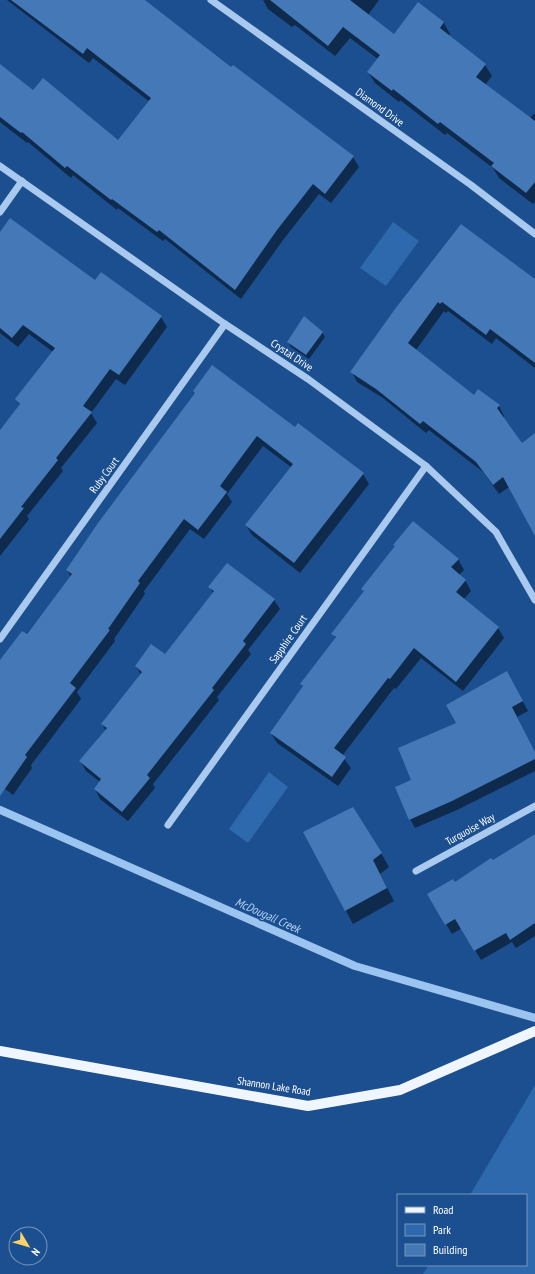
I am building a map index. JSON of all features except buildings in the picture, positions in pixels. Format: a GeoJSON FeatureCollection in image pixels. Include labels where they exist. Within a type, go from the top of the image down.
{"type":"FeatureCollection","features":[{"type":"Feature","properties":{"kind":"main road","name":"Shannon Lake Road"},"geometry":{"type":"LineString","coordinates":[[0,1051],[308,1106],[400,1090],[535,1031]]}},
{"type":"Feature","properties":{"kind":"lane","name":"Diamond Drive"},"geometry":{"type":"LineString","coordinates":[[211,0],[471,185],[535,234]]}},
{"type":"Feature","properties":{"kind":"lane","name":"Crystal Drive"},"geometry":{"type":"LineString","coordinates":[[0,166],[225,324],[308,379],[426,466],[496,532],[535,600]]}},
{"type":"Feature","properties":{"kind":"lane"},"geometry":{"type":"LineString","coordinates":[[0,212],[22,181]]}},
{"type":"Feature","properties":{"kind":"lane","name":"Ruby Court"},"geometry":{"type":"LineString","coordinates":[[0,639],[225,324]]}},
{"type":"Feature","properties":{"kind":"lane","name":"Sapphire Court"},"geometry":{"type":"LineString","coordinates":[[168,825],[426,466]]}},
{"type":"Feature","properties":{"kind":"lane","name":"Turquoise Way"},"geometry":{"type":"LineString","coordinates":[[416,871],[535,806]]}},
{"type":"Feature","properties":{"kind":"green space"},"geometry":{"type":"Polygon","coordinates":[[[393,222],[419,241],[386,286],[360,268],[393,222]]]}},
{"type":"Feature","properties":{"kind":"green space"},"geometry":{"type":"Polygon","coordinates":[[[269,772],[288,787],[248,843],[229,829],[269,772]]]}},
{"type":"Feature","properties":{"kind":"green space"},"geometry":{"type":"Polygon","coordinates":[[[535,1085],[535,1274],[423,1274],[428,1266],[527,1266],[527,1194],[471,1194],[535,1085]]]}},
{"type":"Feature","properties":{"kind":"waterway","name":"McDougall Creek"},"geometry":{"type":"LineString","coordinates":[[0,810],[355,966],[535,1018]]}}]}
